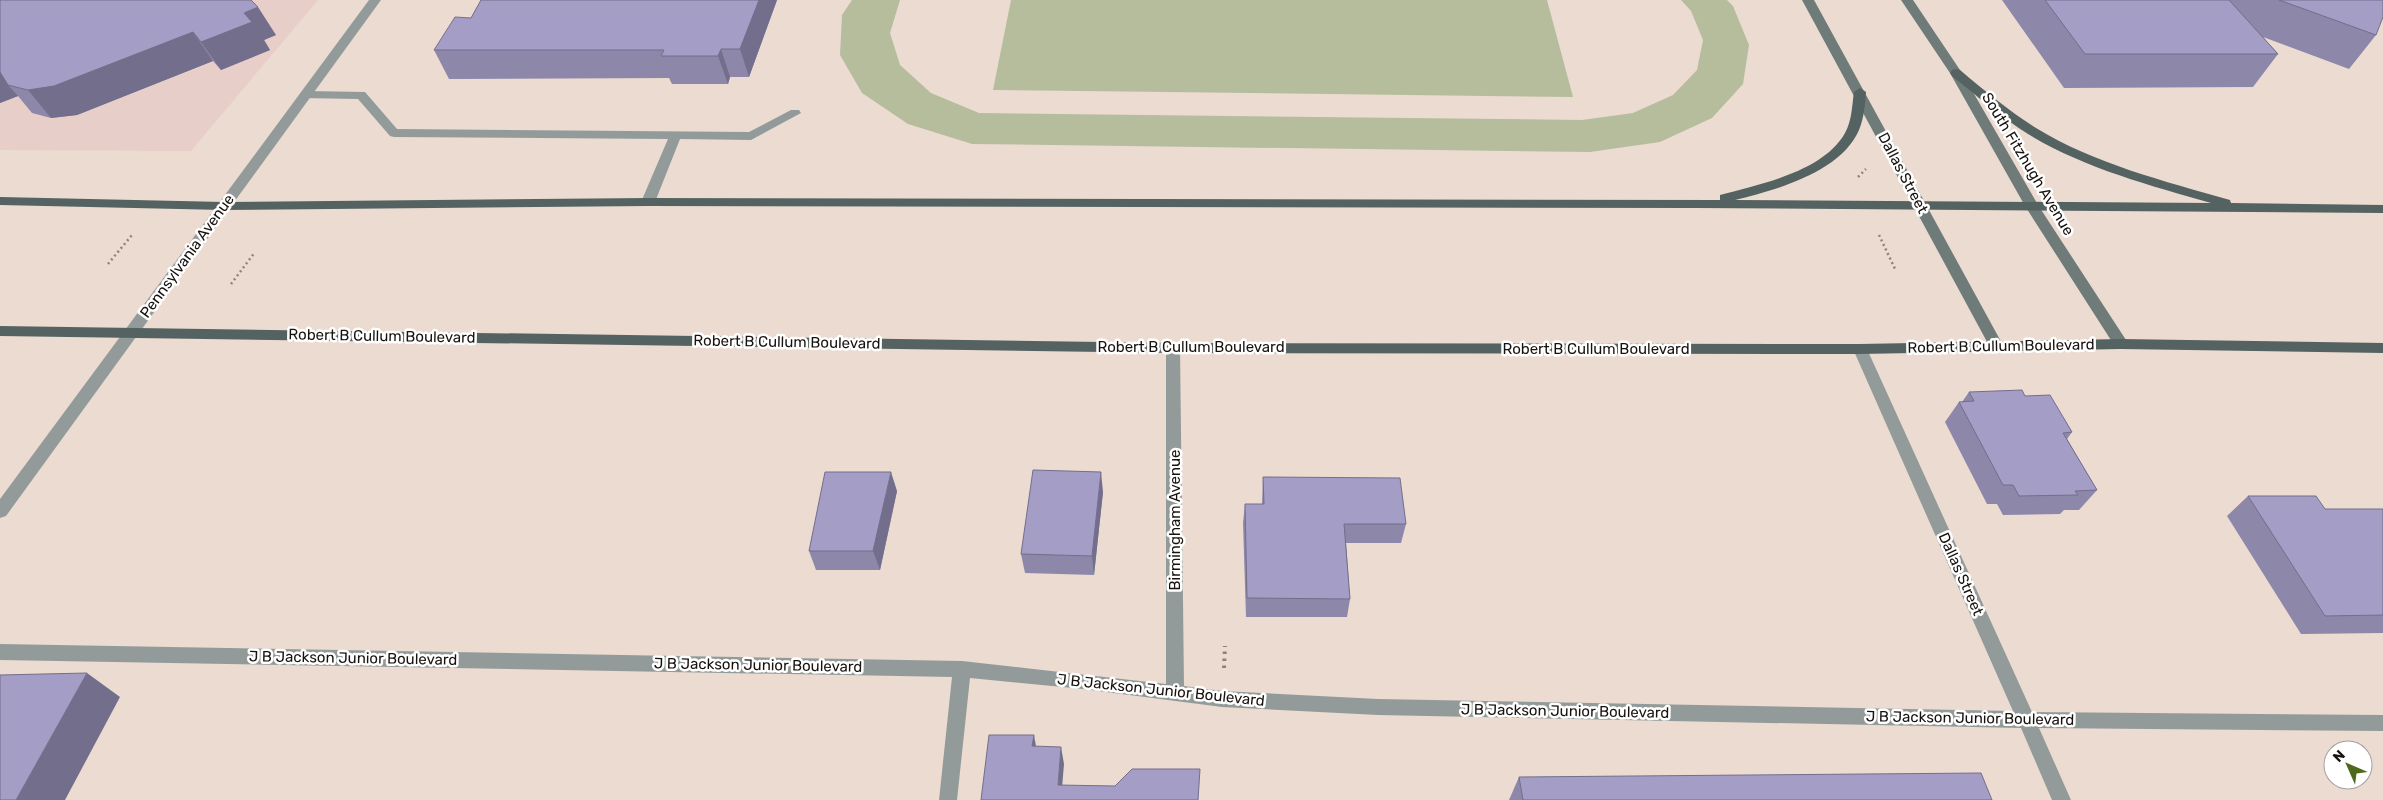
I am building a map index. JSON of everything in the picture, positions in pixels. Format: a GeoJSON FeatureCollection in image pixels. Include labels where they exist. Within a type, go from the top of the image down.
{"type":"FeatureCollection","features":[{"type":"Feature","properties":{"kind":"main road","name":"Dallas Street"},"geometry":{"type":"LineString","coordinates":[[1808,0],[1860,92],[1919,205],[1997,347]]}},
{"type":"Feature","properties":{"kind":"main road","name":"South Fitzhugh Avenue"},"geometry":{"type":"LineString","coordinates":[[1907,0],[1956,73],[2032,206],[2121,344]]}},
{"type":"Feature","properties":{"kind":"main road"},"geometry":{"type":"LineString","coordinates":[[1956,73],[2010,116],[2092,160],[2244,208]]}},
{"type":"Feature","properties":{"kind":"main road"},"geometry":{"type":"LineString","coordinates":[[1696,204],[1749,193],[1792,176],[1835,154],[1850,136],[1857,117],[1860,92]]}},
{"type":"Feature","properties":{"kind":"main road"},"geometry":{"type":"LineString","coordinates":[[0,201],[224,206],[648,202],[1696,204],[2383,209]]}},
{"type":"Feature","properties":{"kind":"main road","name":"Robert B Cullum Boulevard"},"geometry":{"type":"LineString","coordinates":[[0,331],[1173,348],[1860,349],[2121,344],[2383,348]]}},
{"type":"Feature","properties":{"kind":"street","name":"Pennsylvania Avenue"},"geometry":{"type":"LineString","coordinates":[[0,511],[375,0]]}},
{"type":"Feature","properties":{"kind":"street"},"geometry":{"type":"LineString","coordinates":[[305,95],[361,95],[394,133],[751,136],[795,113]]}},
{"type":"Feature","properties":{"kind":"street"},"geometry":{"type":"LineString","coordinates":[[648,202],[676,135]]}},
{"type":"Feature","properties":{"kind":"street","name":"Birmingham Avenue"},"geometry":{"type":"LineString","coordinates":[[1173,348],[1175,693]]}},
{"type":"Feature","properties":{"kind":"street","name":"Dallas Street"},"geometry":{"type":"LineString","coordinates":[[1860,349],[2062,800]]}},
{"type":"Feature","properties":{"kind":"street","name":"J B Jackson Junior Boulevard"},"geometry":{"type":"LineString","coordinates":[[0,652],[962,669],[1222,699],[1378,708],[2026,720],[2383,723]]}},
{"type":"Feature","properties":{"kind":"street"},"geometry":{"type":"LineString","coordinates":[[948,800],[962,669]]}},
{"type":"Feature","properties":{"kind":"path"},"geometry":{"type":"LineString","coordinates":[[108,264],[132,234]]}},
{"type":"Feature","properties":{"kind":"path"},"geometry":{"type":"LineString","coordinates":[[1879,235],[1896,271]]}},
{"type":"Feature","properties":{"kind":"path"},"geometry":{"type":"LineString","coordinates":[[231,284],[255,252]]}},
{"type":"Feature","properties":{"kind":"shaded area"},"geometry":{"type":"Polygon","coordinates":[[[0,0],[318,0],[191,151],[0,150],[0,0]]]}},
{"type":"Feature","properties":{"kind":"green space"},"geometry":{"type":"Polygon","coordinates":[[[852,0],[900,0],[890,33],[900,65],[931,93],[979,113],[1582,120],[1633,113],[1673,95],[1697,70],[1703,40],[1691,11],[1681,0],[1727,0],[1733,6],[1749,45],[1743,84],[1712,118],[1660,142],[1590,152],[972,144],[908,124],[862,93],[840,55],[842,15],[852,0]]]}},
{"type":"Feature","properties":{"kind":"green space"},"geometry":{"type":"Polygon","coordinates":[[[1011,0],[1547,0],[1573,97],[993,90],[1011,0]]]}},
{"type":"Feature","properties":{"kind":"building"},"geometry":{"type":"Polygon","coordinates":[[[0,0],[251,0],[258,7],[244,13],[252,22],[201,42],[193,32],[54,86],[28,90],[8,85],[0,72],[0,0]]]}},
{"type":"Feature","properties":{"kind":"building"},"geometry":{"type":"Polygon","coordinates":[[[481,0],[759,0],[740,49],[721,49],[718,56],[661,56],[664,50],[434,50],[455,17],[471,18],[481,0]]]}},
{"type":"Feature","properties":{"kind":"building"},"geometry":{"type":"Polygon","coordinates":[[[2045,0],[2229,0],[2278,54],[2085,54],[2045,0]]]}},
{"type":"Feature","properties":{"kind":"building"},"geometry":{"type":"Polygon","coordinates":[[[2279,0],[2383,0],[2383,17],[2376,35],[2279,0]]]}},
{"type":"Feature","properties":{"kind":"building"},"geometry":{"type":"Polygon","coordinates":[[[2022,390],[2025,396],[2050,395],[2072,432],[2063,433],[2097,490],[2075,491],[2078,495],[2019,496],[2013,485],[2003,485],[1959,402],[1974,401],[1969,392],[2022,390]]]}},
{"type":"Feature","properties":{"kind":"building"},"geometry":{"type":"Polygon","coordinates":[[[1033,470],[1101,472],[1092,556],[1021,554],[1033,470]]]}},
{"type":"Feature","properties":{"kind":"building"},"geometry":{"type":"Polygon","coordinates":[[[825,472],[891,472],[873,551],[809,551],[825,472]]]}},
{"type":"Feature","properties":{"kind":"building"},"geometry":{"type":"Polygon","coordinates":[[[1263,477],[1400,478],[1406,524],[1344,524],[1350,599],[1247,598],[1245,504],[1264,504],[1263,477]]]}},
{"type":"Feature","properties":{"kind":"building"},"geometry":{"type":"Polygon","coordinates":[[[2248,496],[2316,496],[2325,509],[2383,509],[2383,615],[2325,616],[2248,496]]]}},
{"type":"Feature","properties":{"kind":"building"},"geometry":{"type":"Polygon","coordinates":[[[87,673],[16,800],[0,800],[0,675],[87,673]]]}},
{"type":"Feature","properties":{"kind":"building"},"geometry":{"type":"Polygon","coordinates":[[[989,735],[1034,735],[1032,746],[1061,747],[1058,785],[1115,786],[1132,769],[1200,769],[1198,800],[981,800],[989,735]]]}},
{"type":"Feature","properties":{"kind":"building"},"geometry":{"type":"Polygon","coordinates":[[[1981,773],[1992,800],[1523,800],[1519,777],[1981,773]]]}}]}
